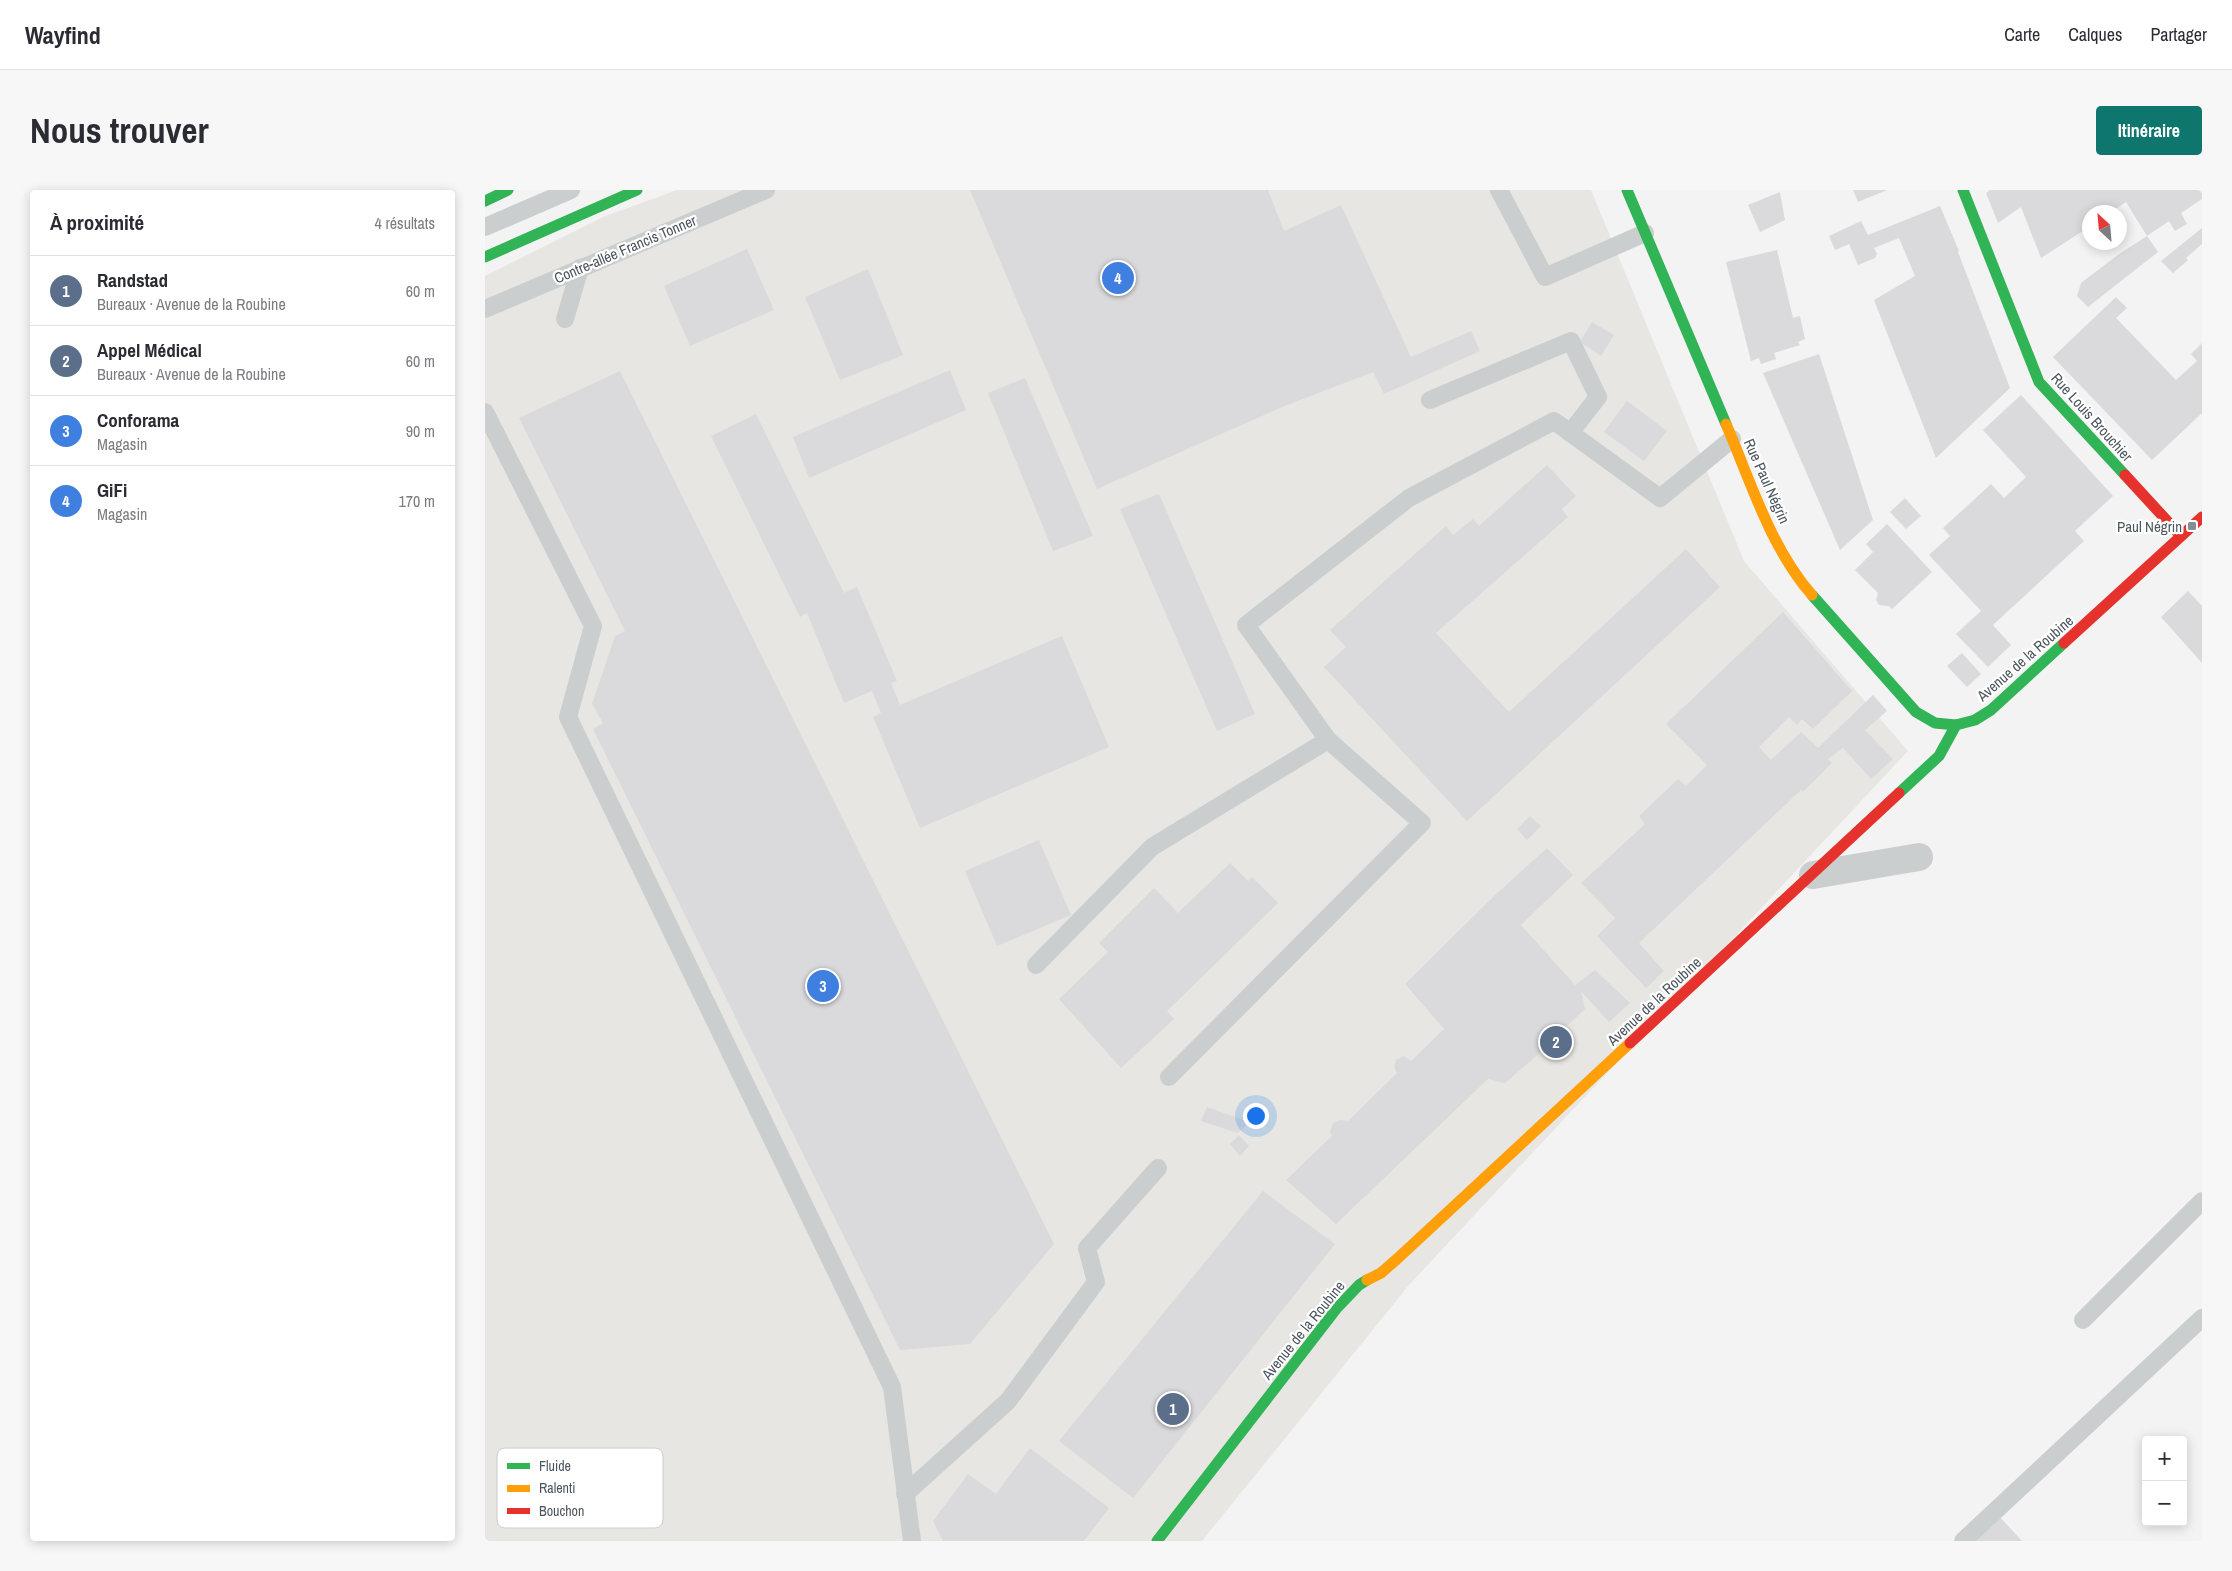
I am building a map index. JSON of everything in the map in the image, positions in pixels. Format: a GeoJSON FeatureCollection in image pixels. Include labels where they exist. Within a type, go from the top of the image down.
{"type":"FeatureCollection","features":[{"type":"Feature","properties":{"kind":"street"},"geometry":{"type":"LineString","coordinates":[[485,200],[509,190]]}},
{"type":"Feature","properties":{"kind":"street"},"geometry":{"type":"LineString","coordinates":[[485,257],[637,190]]}},
{"type":"Feature","properties":{"kind":"street","name":"Rue Paul Négrin"},"geometry":{"type":"LineString","coordinates":[[1627,190],[1778,545],[1797,576],[1916,712],[1935,723],[1956,725]]}},
{"type":"Feature","properties":{"kind":"street","name":"Rue Louis Brouchier"},"geometry":{"type":"LineString","coordinates":[[1963,190],[2039,382],[2181,536]]}},
{"type":"Feature","properties":{"kind":"street","name":"Avenue de la Roubine"},"geometry":{"type":"LineString","coordinates":[[1157,1541],[1337,1308],[1359,1285],[1381,1273],[1397,1259],[1813,875],[1939,756],[1956,725],[1975,720],[1991,710],[2202,517]]}},
{"type":"Feature","properties":{"kind":"street"},"geometry":{"type":"LineString","coordinates":[[1813,875],[1919,857]]}},
{"type":"Feature","properties":{"kind":"lane"},"geometry":{"type":"LineString","coordinates":[[485,227],[571,190]]}},
{"type":"Feature","properties":{"kind":"lane","name":"Contre-allée Francis Tonner"},"geometry":{"type":"LineString","coordinates":[[485,309],[766,190]]}},
{"type":"Feature","properties":{"kind":"lane"},"geometry":{"type":"LineString","coordinates":[[1499,190],[1545,277],[1645,233]]}},
{"type":"Feature","properties":{"kind":"lane"},"geometry":{"type":"LineString","coordinates":[[565,319],[580,268]]}},
{"type":"Feature","properties":{"kind":"lane"},"geometry":{"type":"LineString","coordinates":[[1431,400],[1571,341],[1598,397],[1569,433]]}},
{"type":"Feature","properties":{"kind":"lane"},"geometry":{"type":"LineString","coordinates":[[485,412],[593,626],[568,717],[892,1387],[912,1541]]}},
{"type":"Feature","properties":{"kind":"lane"},"geometry":{"type":"LineString","coordinates":[[1169,1077],[1422,823],[1328,740],[1246,626],[1409,498],[1554,421],[1660,498],[1732,439]]}},
{"type":"Feature","properties":{"kind":"lane"},"geometry":{"type":"LineString","coordinates":[[1036,965],[1152,847],[1328,740]]}},
{"type":"Feature","properties":{"kind":"lane"},"geometry":{"type":"LineString","coordinates":[[905,1494],[1008,1401],[1096,1282],[1087,1248],[1158,1168]]}},
{"type":"Feature","properties":{"kind":"lane"},"geometry":{"type":"LineString","coordinates":[[2083,1320],[2202,1202]]}},
{"type":"Feature","properties":{"kind":"lane"},"geometry":{"type":"LineString","coordinates":[[1963,1541],[2202,1318]]}},
{"type":"Feature","properties":{"kind":"shaded area"},"geometry":{"type":"Polygon","coordinates":[[[677,190],[1591,190],[1744,561],[1908,751],[1409,1285],[1202,1541],[485,1541],[485,276],[603,217],[677,190]]]}},
{"type":"Feature","properties":{"kind":"building"},"geometry":{"type":"Polygon","coordinates":[[[970,190],[1268,190],[1284,231],[1341,205],[1411,357],[1471,331],[1480,351],[1384,394],[1373,372],[1282,407],[1097,489],[970,190]]]}},
{"type":"Feature","properties":{"kind":"building"},"geometry":{"type":"Polygon","coordinates":[[[1853,190],[1887,190],[1858,202],[1853,190]]]}},
{"type":"Feature","properties":{"kind":"building"},"geometry":{"type":"Polygon","coordinates":[[[1990,190],[2202,190],[2202,199],[2181,213],[2187,224],[2175,231],[2169,221],[2147,236],[2126,202],[2122,205],[2082,205],[2082,232],[2041,258],[2021,207],[1998,223],[1986,193],[1990,190]]]}},
{"type":"Feature","properties":{"kind":"building"},"geometry":{"type":"Polygon","coordinates":[[[1780,192],[1785,220],[1760,232],[1748,205],[1780,192]]]}},
{"type":"Feature","properties":{"kind":"building"},"geometry":{"type":"Polygon","coordinates":[[[1940,206],[1959,251],[2010,388],[1936,458],[1874,300],[1915,276],[1899,238],[1874,248],[1877,254],[1875,258],[1858,265],[1849,244],[1835,250],[1829,236],[1861,221],[1868,235],[1940,206]]]}},
{"type":"Feature","properties":{"kind":"building"},"geometry":{"type":"Polygon","coordinates":[[[2202,228],[2202,244],[2173,273],[2161,261],[2202,228]]]}},
{"type":"Feature","properties":{"kind":"building"},"geometry":{"type":"Polygon","coordinates":[[[2147,236],[2158,252],[2088,307],[2077,296],[2081,283],[2147,236]]]}},
{"type":"Feature","properties":{"kind":"building"},"geometry":{"type":"Polygon","coordinates":[[[747,249],[774,310],[690,346],[664,286],[747,249]]]}},
{"type":"Feature","properties":{"kind":"building"},"geometry":{"type":"Polygon","coordinates":[[[1777,250],[1793,318],[1800,316],[1805,339],[1798,342],[1800,345],[1774,353],[1776,359],[1761,364],[1759,358],[1751,361],[1726,262],[1777,250]]]}},
{"type":"Feature","properties":{"kind":"building"},"geometry":{"type":"Polygon","coordinates":[[[868,269],[903,355],[840,380],[805,297],[868,269]]]}},
{"type":"Feature","properties":{"kind":"building"},"geometry":{"type":"Polygon","coordinates":[[[2116,297],[2127,308],[2116,318],[2176,380],[2197,361],[2191,354],[2202,343],[2202,413],[2152,460],[2053,357],[2116,297]]]}},
{"type":"Feature","properties":{"kind":"building"},"geometry":{"type":"Polygon","coordinates":[[[1592,322],[1614,335],[1601,356],[1580,342],[1592,322]]]}},
{"type":"Feature","properties":{"kind":"building"},"geometry":{"type":"Polygon","coordinates":[[[1819,354],[1873,520],[1840,550],[1763,373],[1819,354]]]}},
{"type":"Feature","properties":{"kind":"building"},"geometry":{"type":"Polygon","coordinates":[[[950,370],[966,410],[809,478],[793,437],[950,370]]]}},
{"type":"Feature","properties":{"kind":"building"},"geometry":{"type":"Polygon","coordinates":[[[620,371],[1054,1244],[970,1344],[900,1350],[593,729],[603,723],[592,704],[615,636],[625,631],[519,418],[620,371]]]}},
{"type":"Feature","properties":{"kind":"building"},"geometry":{"type":"Polygon","coordinates":[[[1025,378],[1093,536],[1053,551],[988,393],[1025,378]]]}},
{"type":"Feature","properties":{"kind":"building"},"geometry":{"type":"Polygon","coordinates":[[[2021,395],[2113,496],[2075,531],[2084,541],[1993,625],[2011,645],[1988,667],[1956,634],[1981,611],[1929,555],[1950,536],[1943,528],[1991,484],[2004,498],[2026,477],[1983,430],[2021,395]]]}},
{"type":"Feature","properties":{"kind":"building"},"geometry":{"type":"Polygon","coordinates":[[[1627,401],[1667,431],[1644,461],[1604,432],[1627,401]]]}},
{"type":"Feature","properties":{"kind":"building"},"geometry":{"type":"Polygon","coordinates":[[[756,414],[844,593],[857,587],[897,681],[891,683],[900,705],[1062,636],[1109,747],[920,828],[873,717],[881,713],[872,691],[844,703],[807,613],[800,617],[711,436],[756,414]]]}},
{"type":"Feature","properties":{"kind":"building"},"geometry":{"type":"Polygon","coordinates":[[[1547,465],[1576,496],[1562,509],[1568,517],[1436,633],[1509,712],[1686,549],[1720,587],[1467,821],[1324,667],[1346,647],[1330,630],[1446,526],[1453,535],[1473,519],[1479,526],[1547,465]]]}},
{"type":"Feature","properties":{"kind":"building"},"geometry":{"type":"Polygon","coordinates":[[[1159,494],[1255,714],[1217,731],[1120,509],[1159,494]]]}},
{"type":"Feature","properties":{"kind":"building"},"geometry":{"type":"Polygon","coordinates":[[[1905,498],[1921,516],[1906,529],[1890,512],[1905,498]]]}},
{"type":"Feature","properties":{"kind":"building"},"geometry":{"type":"Polygon","coordinates":[[[1887,524],[1932,572],[1892,609],[1889,606],[1879,605],[1876,600],[1878,593],[1855,570],[1873,552],[1866,544],[1887,524]]]}},
{"type":"Feature","properties":{"kind":"building"},"geometry":{"type":"Polygon","coordinates":[[[2188,591],[2202,606],[2202,663],[2161,617],[2188,591]]]}},
{"type":"Feature","properties":{"kind":"building"},"geometry":{"type":"Polygon","coordinates":[[[1783,612],[1852,691],[1813,729],[1802,719],[1797,725],[1789,717],[1759,747],[1771,760],[1801,732],[1818,748],[1873,695],[1887,711],[1865,730],[1893,759],[1871,779],[1843,748],[1828,759],[1832,763],[1803,792],[1801,790],[1639,943],[1664,971],[1646,988],[1597,936],[1615,918],[1581,883],[1645,824],[1639,816],[1678,779],[1686,786],[1707,765],[1666,724],[1783,612]]]}},
{"type":"Feature","properties":{"kind":"building"},"geometry":{"type":"Polygon","coordinates":[[[1962,653],[1981,674],[1967,687],[1947,666],[1962,653]]]}},
{"type":"Feature","properties":{"kind":"building"},"geometry":{"type":"Polygon","coordinates":[[[1530,816],[1541,826],[1527,840],[1517,829],[1530,816]]]}},
{"type":"Feature","properties":{"kind":"building"},"geometry":{"type":"Polygon","coordinates":[[[1039,840],[1071,915],[997,946],[965,871],[1039,840]]]}},
{"type":"Feature","properties":{"kind":"building"},"geometry":{"type":"Polygon","coordinates":[[[1547,848],[1573,875],[1521,925],[1575,985],[1595,970],[1630,1003],[1609,1022],[1581,991],[1585,1009],[1556,1036],[1551,1034],[1542,1037],[1539,1046],[1541,1052],[1505,1083],[1488,1079],[1336,1224],[1286,1180],[1332,1136],[1330,1132],[1333,1123],[1341,1120],[1348,1121],[1397,1073],[1394,1066],[1396,1060],[1404,1056],[1411,1061],[1444,1029],[1405,984],[1494,896],[1547,848]]]}},
{"type":"Feature","properties":{"kind":"building"},"geometry":{"type":"Polygon","coordinates":[[[1230,863],[1248,881],[1252,877],[1278,903],[1167,1011],[1174,1019],[1121,1068],[1059,999],[1108,952],[1099,943],[1154,888],[1178,913],[1230,863]]]}},
{"type":"Feature","properties":{"kind":"building"},"geometry":{"type":"Polygon","coordinates":[[[1207,1107],[1249,1122],[1238,1133],[1201,1121],[1207,1107]]]}},
{"type":"Feature","properties":{"kind":"building"},"geometry":{"type":"Polygon","coordinates":[[[1239,1135],[1249,1146],[1240,1156],[1230,1144],[1239,1135]]]}},
{"type":"Feature","properties":{"kind":"building"},"geometry":{"type":"Polygon","coordinates":[[[1263,1191],[1335,1244],[1133,1498],[1059,1441],[1263,1191]]]}},
{"type":"Feature","properties":{"kind":"building"},"geometry":{"type":"Polygon","coordinates":[[[1030,1448],[1109,1508],[1084,1541],[943,1541],[933,1521],[968,1474],[996,1494],[1030,1448]]]}},
{"type":"Feature","properties":{"kind":"building"},"geometry":{"type":"Polygon","coordinates":[[[1999,1516],[2022,1541],[1971,1541],[1999,1516]]]}},
{"type":"Feature","properties":{"kind":"traffic: fast"},"geometry":{"type":"LineString","coordinates":[[485,201],[508,190]]}},
{"type":"Feature","properties":{"kind":"traffic: fast"},"geometry":{"type":"LineString","coordinates":[[485,257],[637,190]]}},
{"type":"Feature","properties":{"kind":"traffic: fast"},"geometry":{"type":"LineString","coordinates":[[1627,190],[1726,424]]}},
{"type":"Feature","properties":{"kind":"traffic: fast"},"geometry":{"type":"LineString","coordinates":[[1963,190],[2039,382],[2125,475]]}},
{"type":"Feature","properties":{"kind":"traffic: fast"},"geometry":{"type":"LineString","coordinates":[[1812,595],[1916,712],[1935,723],[1956,725]]}},
{"type":"Feature","properties":{"kind":"traffic: fast"},"geometry":{"type":"LineString","coordinates":[[1899,793],[1939,756],[1956,725],[1975,720],[1991,710],[2064,643]]}},
{"type":"Feature","properties":{"kind":"traffic: fast"},"geometry":{"type":"LineString","coordinates":[[1157,1541],[1337,1308],[1359,1285],[1367,1280]]}},
{"type":"Feature","properties":{"kind":"traffic: slow"},"geometry":{"type":"LineString","coordinates":[[1726,424],[1773,535],[1784,556],[1812,595]]}},
{"type":"Feature","properties":{"kind":"traffic: slow"},"geometry":{"type":"LineString","coordinates":[[1367,1280],[1381,1273],[1397,1259],[1630,1043]]}},
{"type":"Feature","properties":{"kind":"traffic: jam"},"geometry":{"type":"LineString","coordinates":[[2125,475],[2181,536]]}},
{"type":"Feature","properties":{"kind":"traffic: jam"},"geometry":{"type":"LineString","coordinates":[[2064,643],[2202,517]]}},
{"type":"Feature","properties":{"kind":"traffic: jam"},"geometry":{"type":"LineString","coordinates":[[1630,1043],[1899,793]]}},
{"type":"Feature","properties":{"kind":"place","name":"GiFi"},"geometry":{"type":"Point","coordinates":[1118,278]}},
{"type":"Feature","properties":{"kind":"place","name":"Paul Négrin"},"geometry":{"type":"Point","coordinates":[2192,526]}},
{"type":"Feature","properties":{"kind":"place","name":"Conforama"},"geometry":{"type":"Point","coordinates":[823,986]}},
{"type":"Feature","properties":{"kind":"place","name":"Appel Médical"},"geometry":{"type":"Point","coordinates":[1556,1042]}},
{"type":"Feature","properties":{"kind":"place","name":"Randstad"},"geometry":{"type":"Point","coordinates":[1173,1409]}}]}
